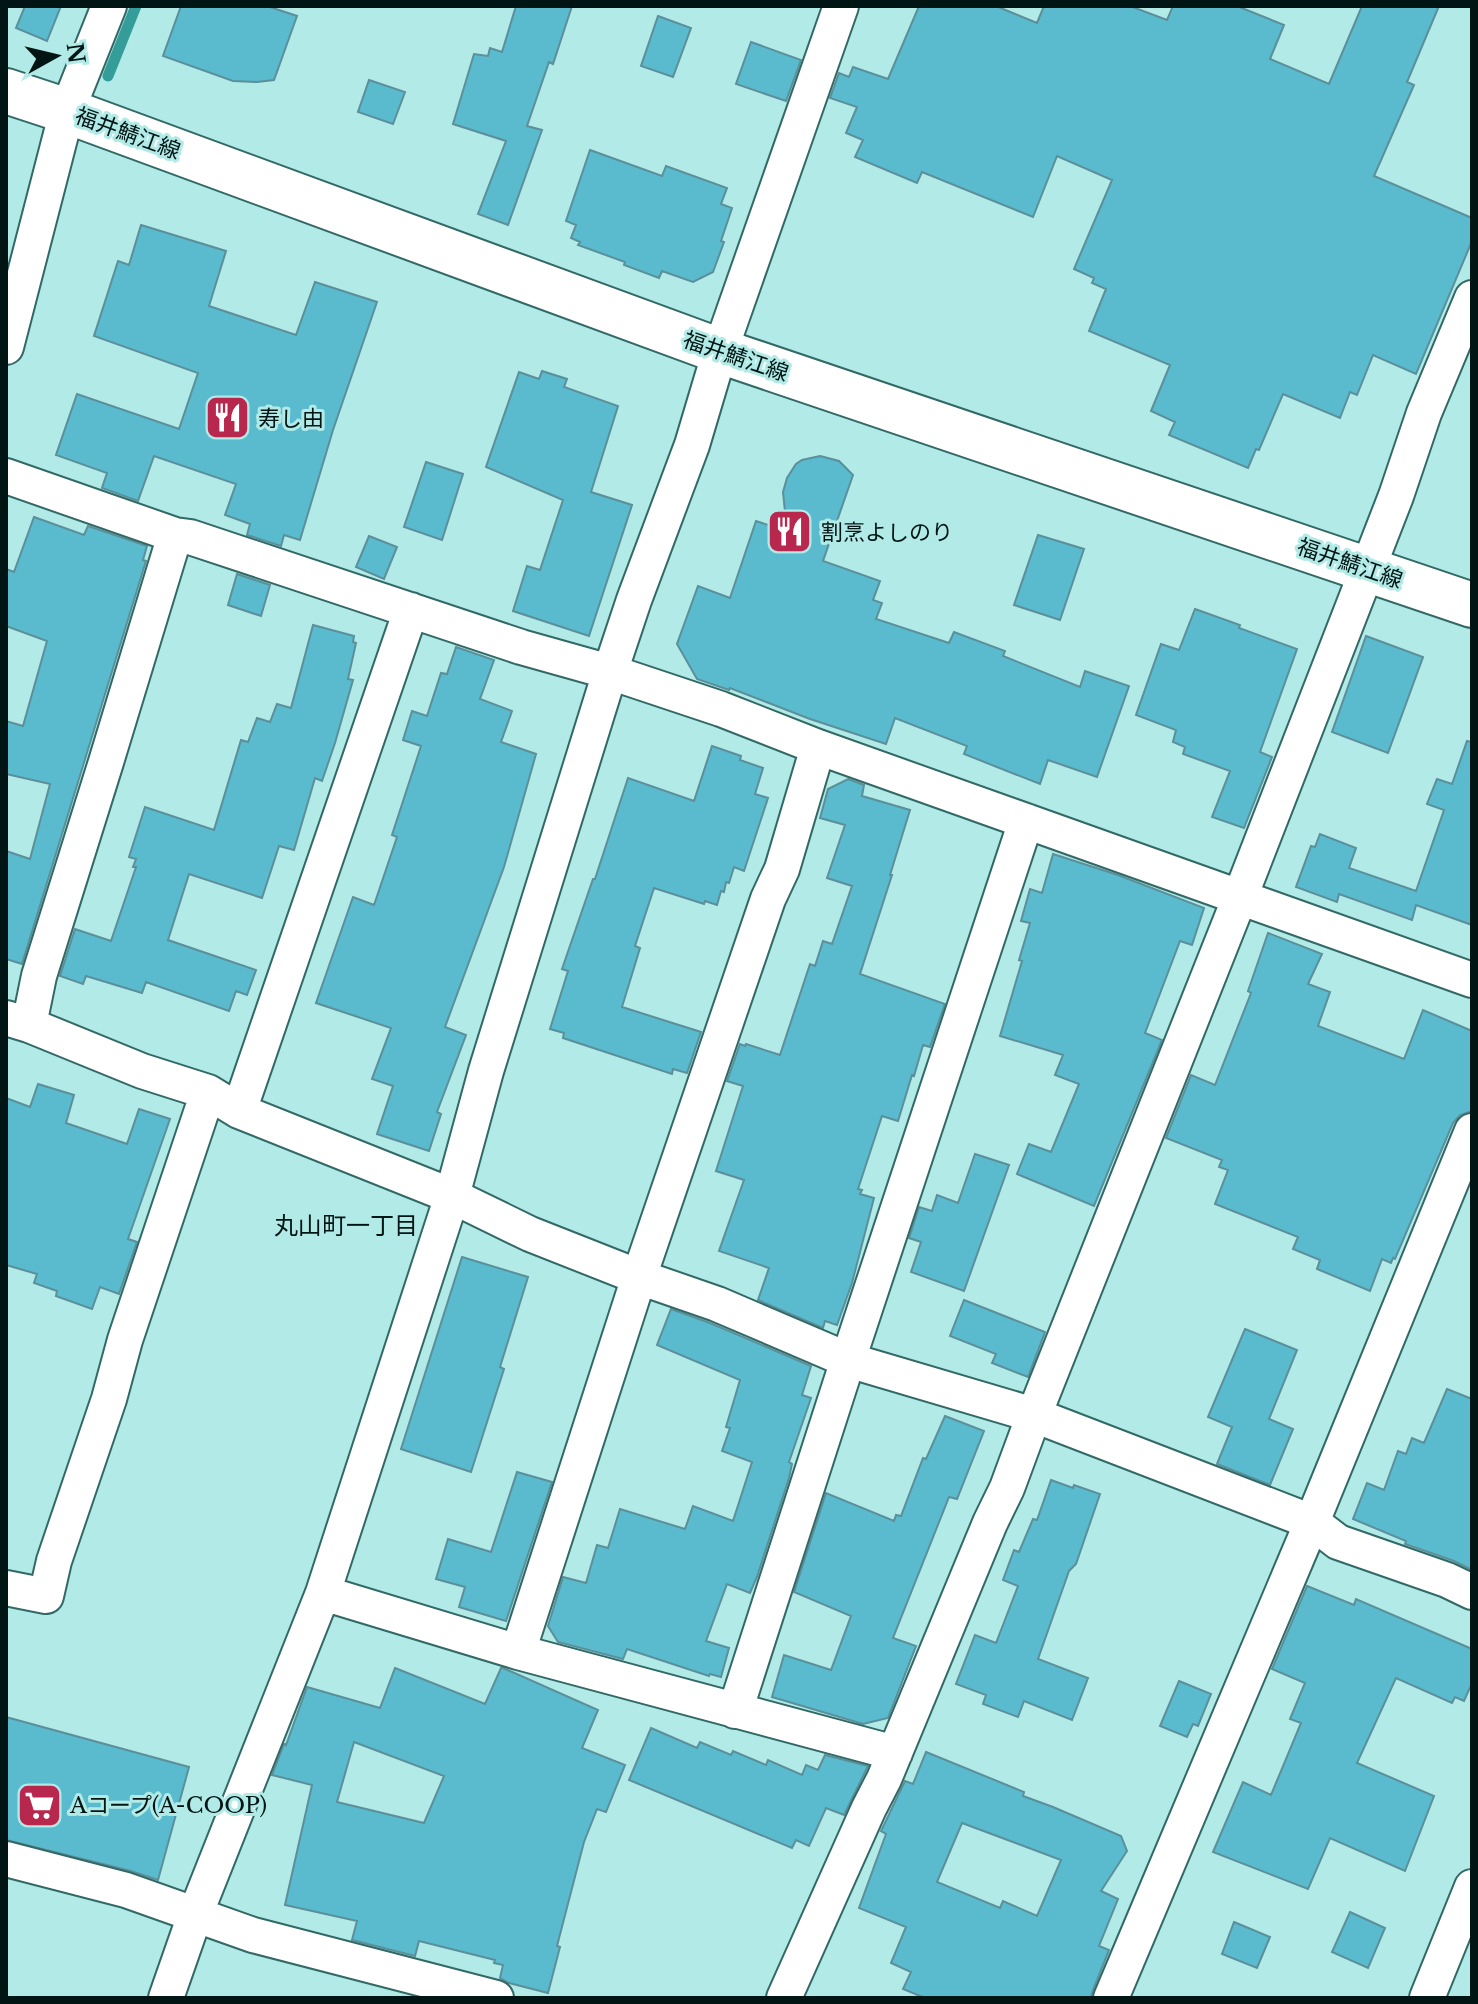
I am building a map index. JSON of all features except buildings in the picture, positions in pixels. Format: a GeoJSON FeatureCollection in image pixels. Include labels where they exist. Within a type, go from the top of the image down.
{"type":"FeatureCollection","features":[{"type":"Feature","properties":{"kind":"main road","name":"福井鯖江線"},"geometry":{"type":"LineString","coordinates":[[6,91],[720,351],[1472,605]]}},
{"type":"Feature","properties":{"kind":"street"},"geometry":{"type":"LineString","coordinates":[[6,347],[67,111],[109,6]]}},
{"type":"Feature","properties":{"kind":"street"},"geometry":{"type":"LineString","coordinates":[[166,1998],[195,1915],[323,1593],[452,1196],[486,1071],[610,672],[692,445],[720,351],[841,6]]}},
{"type":"Feature","properties":{"kind":"street"},"geometry":{"type":"LineString","coordinates":[[784,1998],[895,1753],[1007,1488],[1396,496],[1424,413],[1472,298]]}},
{"type":"Feature","properties":{"kind":"street"},"geometry":{"type":"LineString","coordinates":[[6,476],[175,535],[190,537],[521,647],[610,672],[721,709],[818,747],[1472,980]]}},
{"type":"Feature","properties":{"kind":"street"},"geometry":{"type":"LineString","coordinates":[[175,535],[39,976],[18,1022],[142,1071],[208,1092],[239,1111],[452,1196],[530,1234],[717,1304],[848,1360],[1034,1415],[1312,1522],[1338,1542],[1447,1580],[1472,1592]]}},
{"type":"Feature","properties":{"kind":"street"},"geometry":{"type":"LineString","coordinates":[[239,1111],[411,610]]}},
{"type":"Feature","properties":{"kind":"street"},"geometry":{"type":"LineString","coordinates":[[518,1652],[639,1277],[768,899],[782,869],[818,747]]}},
{"type":"Feature","properties":{"kind":"street"},"geometry":{"type":"LineString","coordinates":[[735,1711],[1026,821]]}},
{"type":"Feature","properties":{"kind":"street"},"geometry":{"type":"LineString","coordinates":[[6,1588],[46,1596],[54,1561],[109,1399],[125,1340],[208,1092]]}},
{"type":"Feature","properties":{"kind":"street"},"geometry":{"type":"LineString","coordinates":[[1111,1998],[1312,1522],[1472,1131]]}},
{"type":"Feature","properties":{"kind":"street"},"geometry":{"type":"LineString","coordinates":[[323,1593],[518,1652],[895,1753]]}},
{"type":"Feature","properties":{"kind":"street"},"geometry":{"type":"LineString","coordinates":[[6,1859],[126,1890],[253,1935],[496,1998]]}},
{"type":"Feature","properties":{"kind":"street"},"geometry":{"type":"LineString","coordinates":[[1427,1998],[1472,1887]]}},
{"type":"Feature","properties":{"kind":"waterway"},"geometry":{"type":"LineString","coordinates":[[108,76],[136,6]]}},
{"type":"Feature","properties":{"kind":"place","name":"寿し由"},"geometry":{"type":"Point","coordinates":[227,418]}},
{"type":"Feature","properties":{"kind":"place","name":"割烹よしのり"},"geometry":{"type":"Point","coordinates":[790,532]}},
{"type":"Feature","properties":{"kind":"place","name":"Aコープ(A-COOP)"},"geometry":{"type":"Point","coordinates":[39,1805]}},
{"type":"Feature","properties":{"kind":"district","name":"丸山町一丁目"},"geometry":{"type":"Point","coordinates":[346,1226]}}]}
